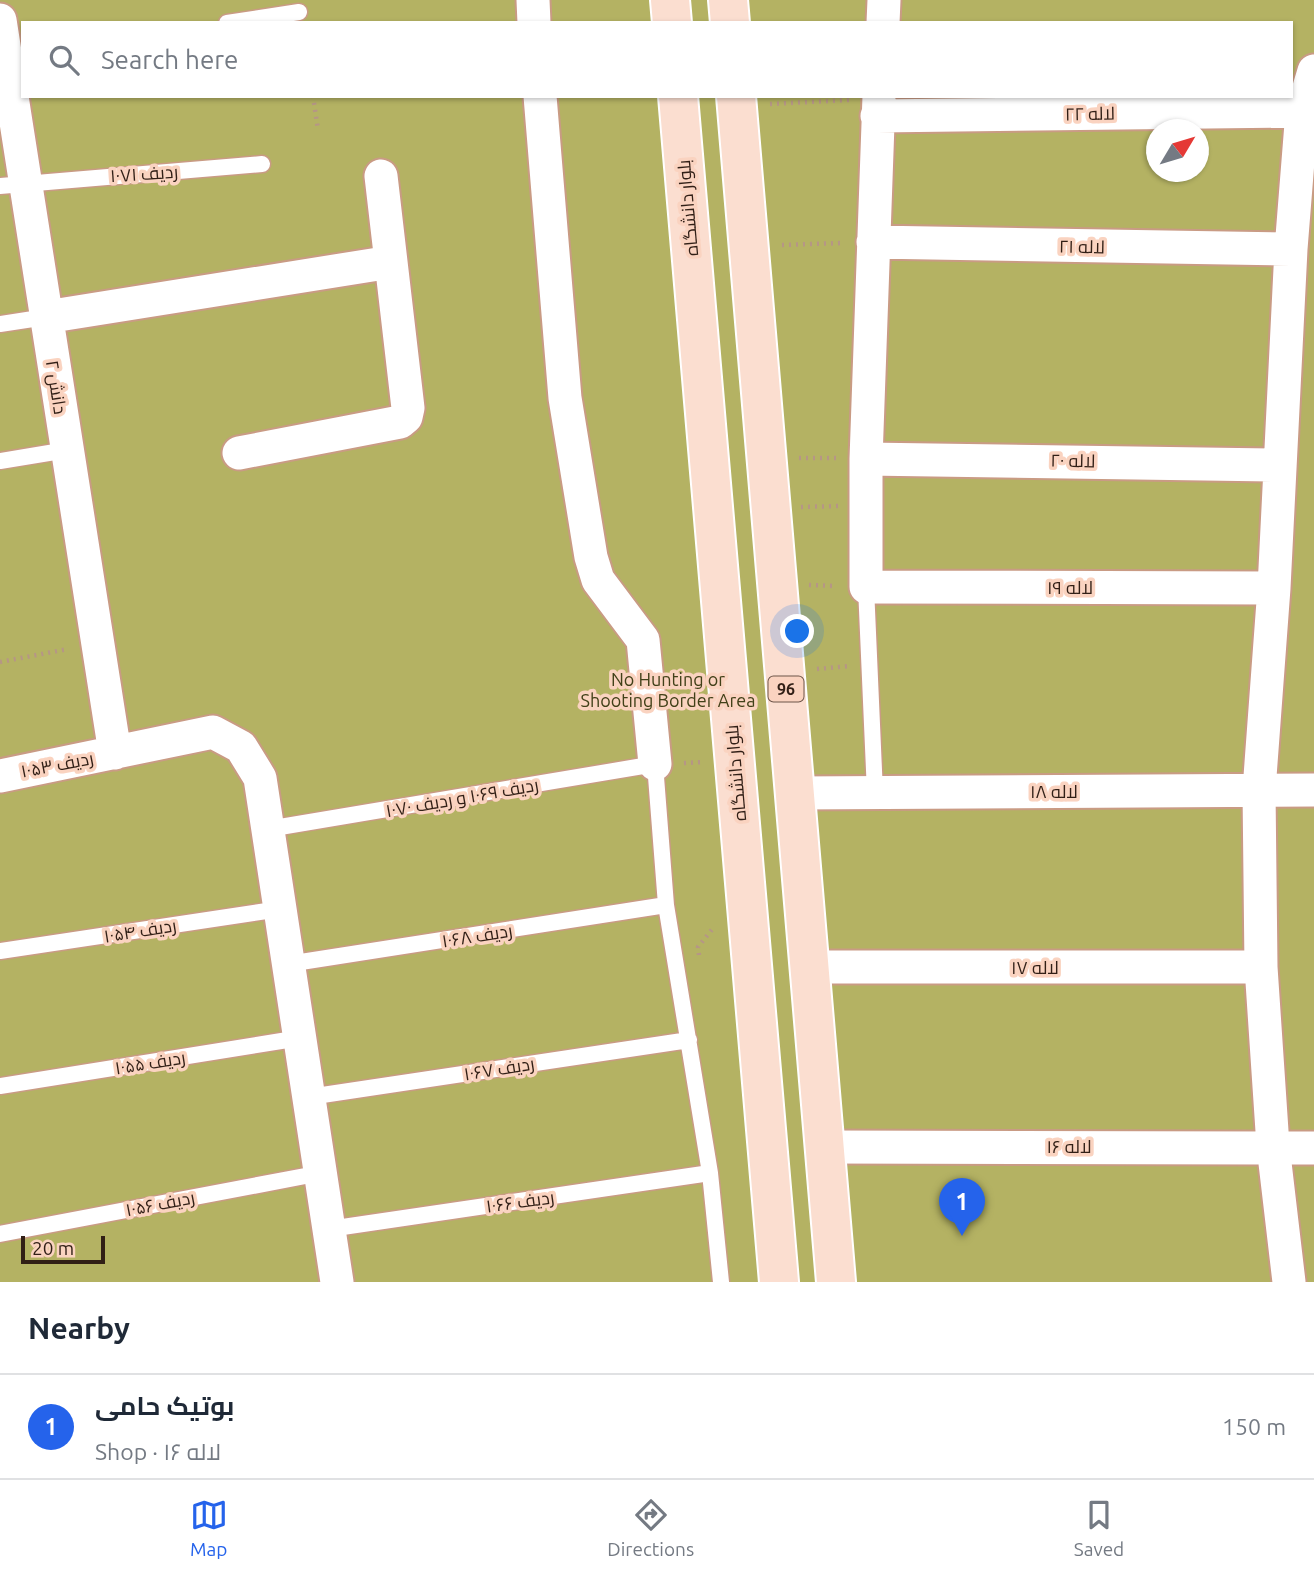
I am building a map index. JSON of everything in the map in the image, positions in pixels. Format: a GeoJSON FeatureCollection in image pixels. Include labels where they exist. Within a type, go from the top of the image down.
{"type":"FeatureCollection","features":[{"type":"Feature","properties":{"kind":"main road"},"geometry":{"type":"LineString","coordinates":[[670,0],[672,21]]}},
{"type":"Feature","properties":{"kind":"main road"},"geometry":{"type":"LineString","coordinates":[[728,0],[730,21]]}},
{"type":"Feature","properties":{"kind":"main road","name":"بلوار دانشگاه"},"geometry":{"type":"LineString","coordinates":[[678,98],[717,761],[779,1282]]}},
{"type":"Feature","properties":{"kind":"main road","name":"96"},"geometry":{"type":"LineString","coordinates":[[751,100],[748,236],[836,1282]]}},
{"type":"Feature","properties":{"kind":"street"},"geometry":{"type":"LineString","coordinates":[[533,0],[534,21]]}},
{"type":"Feature","properties":{"kind":"street"},"geometry":{"type":"LineString","coordinates":[[883,21],[884,0]]}},
{"type":"Feature","properties":{"kind":"street","name":"دانش ۲"},"geometry":{"type":"LineString","coordinates":[[0,20],[9,54],[13,184],[46,317],[115,753]]}},
{"type":"Feature","properties":{"kind":"street"},"geometry":{"type":"LineString","coordinates":[[1289,1282],[1273,1146],[1261,967],[1259,790],[1275,588],[1291,249],[1302,111],[1314,71]]}},
{"type":"Feature","properties":{"kind":"street"},"geometry":{"type":"LineString","coordinates":[[540,98],[565,398],[591,557],[598,580],[643,640],[655,764]]}},
{"type":"Feature","properties":{"kind":"street"},"geometry":{"type":"LineString","coordinates":[[866,587],[866,458],[878,103]]}},
{"type":"Feature","properties":{"kind":"street","name":"لاله ۲۲"},"geometry":{"type":"LineString","coordinates":[[878,103],[1302,111]]}},
{"type":"Feature","properties":{"kind":"street"},"geometry":{"type":"LineString","coordinates":[[239,453],[400,422],[407,417],[381,177]]}},
{"type":"Feature","properties":{"kind":"street","name":"لاله ۲۱"},"geometry":{"type":"LineString","coordinates":[[873,242],[1291,249]]}},
{"type":"Feature","properties":{"kind":"street"},"geometry":{"type":"LineString","coordinates":[[46,317],[391,261]]}},
{"type":"Feature","properties":{"kind":"street","name":"لاله ۲۰"},"geometry":{"type":"LineString","coordinates":[[866,458],[1280,465]]}},
{"type":"Feature","properties":{"kind":"street","name":"لاله ۱۹"},"geometry":{"type":"LineString","coordinates":[[866,587],[1275,588]]}},
{"type":"Feature","properties":{"kind":"street","name":"ردیف ۱۰۵۳"},"geometry":{"type":"LineString","coordinates":[[0,776],[213,732],[241,747],[260,778],[337,1282]]}},
{"type":"Feature","properties":{"kind":"street","name":"لاله ۱۸"},"geometry":{"type":"LineString","coordinates":[[795,793],[1314,790]]}},
{"type":"Feature","properties":{"kind":"street","name":"لاله ۱۷"},"geometry":{"type":"LineString","coordinates":[[810,967],[1261,967]]}},
{"type":"Feature","properties":{"kind":"street","name":"لاله ۱۶"},"geometry":{"type":"LineString","coordinates":[[825,1147],[1314,1148]]}},
{"type":"Feature","properties":{"kind":"lane"},"geometry":{"type":"LineString","coordinates":[[240,21],[299,12]]}},
{"type":"Feature","properties":{"kind":"lane","name":"ردیف ۱۰۷۱"},"geometry":{"type":"LineString","coordinates":[[13,184],[262,164]]}},
{"type":"Feature","properties":{"kind":"lane"},"geometry":{"type":"LineString","coordinates":[[0,324],[46,317]]}},
{"type":"Feature","properties":{"kind":"lane"},"geometry":{"type":"LineString","coordinates":[[0,461],[68,450]]}},
{"type":"Feature","properties":{"kind":"lane"},"geometry":{"type":"LineString","coordinates":[[866,587],[876,793]]}},
{"type":"Feature","properties":{"kind":"lane"},"geometry":{"type":"LineString","coordinates":[[655,764],[666,905],[710,1173],[721,1282]]}},
{"type":"Feature","properties":{"kind":"lane","name":"ردیف ۱۰۶۹ و ردیف ۱۰۷۰"},"geometry":{"type":"LineString","coordinates":[[268,829],[655,764]]}},
{"type":"Feature","properties":{"kind":"lane","name":"ردیف ۱۰۶۸"},"geometry":{"type":"LineString","coordinates":[[288,964],[666,905]]}},
{"type":"Feature","properties":{"kind":"lane","name":"ردیف ۱۰۵۴"},"geometry":{"type":"LineString","coordinates":[[0,951],[280,909]]}},
{"type":"Feature","properties":{"kind":"lane","name":"ردیف ۱۰۵۵"},"geometry":{"type":"LineString","coordinates":[[0,1086],[300,1038]]}},
{"type":"Feature","properties":{"kind":"lane","name":"ردیف ۱۰۶۷"},"geometry":{"type":"LineString","coordinates":[[309,1097],[689,1040]]}},
{"type":"Feature","properties":{"kind":"lane","name":"ردیف ۱۰۵۶"},"geometry":{"type":"LineString","coordinates":[[0,1234],[321,1173]]}},
{"type":"Feature","properties":{"kind":"lane","name":"ردیف ۱۰۶۶"},"geometry":{"type":"LineString","coordinates":[[329,1228],[710,1173]]}},
{"type":"Feature","properties":{"kind":"path"},"geometry":{"type":"LineString","coordinates":[[313,98],[318,130]]}},
{"type":"Feature","properties":{"kind":"path"},"geometry":{"type":"LineString","coordinates":[[751,100],[878,103]]}},
{"type":"Feature","properties":{"kind":"path"},"geometry":{"type":"LineString","coordinates":[[748,236],[778,246],[873,242]]}},
{"type":"Feature","properties":{"kind":"path"},"geometry":{"type":"LineString","coordinates":[[767,458],[866,458]]}},
{"type":"Feature","properties":{"kind":"path"},"geometry":{"type":"LineString","coordinates":[[777,583],[866,587]]}},
{"type":"Feature","properties":{"kind":"path"},"geometry":{"type":"LineString","coordinates":[[0,662],[98,643]]}},
{"type":"Feature","properties":{"kind":"path"},"geometry":{"type":"LineString","coordinates":[[785,672],[869,665]]}},
{"type":"Feature","properties":{"kind":"path"},"geometry":{"type":"LineString","coordinates":[[698,748],[717,761]]}},
{"type":"Feature","properties":{"kind":"path"},"geometry":{"type":"LineString","coordinates":[[655,764],[717,761]]}},
{"type":"Feature","properties":{"kind":"path"},"geometry":{"type":"LineString","coordinates":[[700,776],[717,761]]}},
{"type":"Feature","properties":{"kind":"path"},"geometry":{"type":"LineString","coordinates":[[699,961],[698,947],[714,928],[713,914]]}},
{"type":"Feature","properties":{"kind":"green space","name":"No Hunting or Shooting Border Area"},"geometry":{"type":"Polygon","coordinates":[[[0,0],[1314,0],[1314,1282],[0,1282],[0,0]]]}},
{"type":"Feature","properties":{"kind":"place","name":"بوتیک حامی"},"geometry":{"type":"Point","coordinates":[962,1236]}}]}
